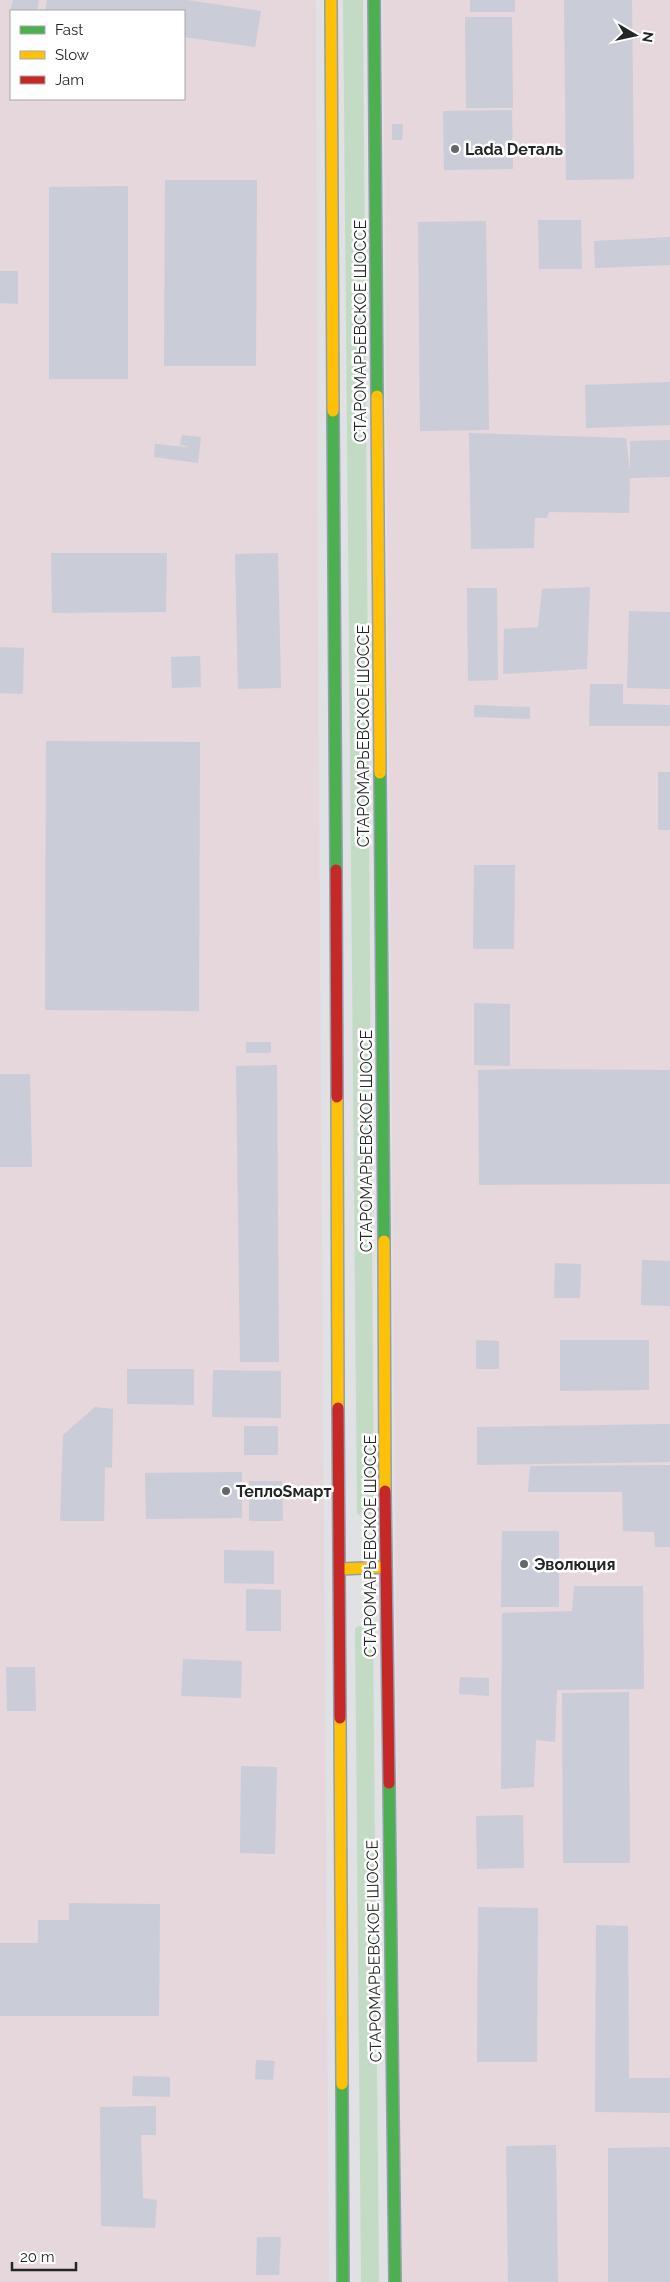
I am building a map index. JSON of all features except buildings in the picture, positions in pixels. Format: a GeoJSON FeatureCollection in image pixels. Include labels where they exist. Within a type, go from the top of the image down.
{"type":"FeatureCollection","features":[{"type":"Feature","properties":{"kind":"main road","name":"СТАРОМАРЬЕВСКОЕ ШОССЕ"},"geometry":{"type":"LineString","coordinates":[[331,0],[335,1148],[340,1569],[343,2282]]}},
{"type":"Feature","properties":{"kind":"main road","name":"СТАРОМАРЬЕВСКОЕ ШОССЕ"},"geometry":{"type":"LineString","coordinates":[[374,0],[386,1567],[395,2282]]}},
{"type":"Feature","properties":{"kind":"main road"},"geometry":{"type":"LineString","coordinates":[[340,1569],[386,1567]]}},
{"type":"Feature","properties":{"kind":"shaded area"},"geometry":{"type":"Polygon","coordinates":[[[0,0],[316,0],[318,641],[329,2282],[0,2282],[0,0]]]}},
{"type":"Feature","properties":{"kind":"shaded area"},"geometry":{"type":"Polygon","coordinates":[[[383,0],[670,0],[670,2282],[401,2282],[383,0]]]}},
{"type":"Feature","properties":{"kind":"green space"},"geometry":{"type":"Polygon","coordinates":[[[343,0],[363,0],[374,1513],[361,1516],[357,1513],[343,0]]]}},
{"type":"Feature","properties":{"kind":"green space"},"geometry":{"type":"Polygon","coordinates":[[[370,1625],[373,1628],[379,2282],[361,2282],[355,1628],[370,1625]]]}},
{"type":"Feature","properties":{"kind":"traffic: fast"},"geometry":{"type":"LineString","coordinates":[[374,0],[377,396]]}},
{"type":"Feature","properties":{"kind":"traffic: fast"},"geometry":{"type":"LineString","coordinates":[[333,411],[336,870]]}},
{"type":"Feature","properties":{"kind":"traffic: fast"},"geometry":{"type":"LineString","coordinates":[[380,773],[384,1241]]}},
{"type":"Feature","properties":{"kind":"traffic: fast"},"geometry":{"type":"LineString","coordinates":[[389,1783],[395,2282]]}},
{"type":"Feature","properties":{"kind":"traffic: fast"},"geometry":{"type":"LineString","coordinates":[[342,2084],[343,2282]]}},
{"type":"Feature","properties":{"kind":"traffic: slow"},"geometry":{"type":"LineString","coordinates":[[331,0],[333,411]]}},
{"type":"Feature","properties":{"kind":"traffic: slow"},"geometry":{"type":"LineString","coordinates":[[377,396],[380,773]]}},
{"type":"Feature","properties":{"kind":"traffic: slow"},"geometry":{"type":"LineString","coordinates":[[337,1097],[338,1408]]}},
{"type":"Feature","properties":{"kind":"traffic: slow"},"geometry":{"type":"LineString","coordinates":[[384,1241],[385,1491]]}},
{"type":"Feature","properties":{"kind":"traffic: slow"},"geometry":{"type":"LineString","coordinates":[[340,1569],[386,1567]]}},
{"type":"Feature","properties":{"kind":"traffic: slow"},"geometry":{"type":"LineString","coordinates":[[340,1718],[342,2084]]}},
{"type":"Feature","properties":{"kind":"traffic: jam"},"geometry":{"type":"LineString","coordinates":[[336,870],[337,1097]]}},
{"type":"Feature","properties":{"kind":"traffic: jam"},"geometry":{"type":"LineString","coordinates":[[338,1408],[340,1718]]}},
{"type":"Feature","properties":{"kind":"traffic: jam"},"geometry":{"type":"LineString","coordinates":[[385,1491],[389,1783]]}},
{"type":"Feature","properties":{"kind":"place","name":"Lada Dеталь"},"geometry":{"type":"Point","coordinates":[455,149]}},
{"type":"Feature","properties":{"kind":"place","name":"ТеплоSмарт"},"geometry":{"type":"Point","coordinates":[226,1491]}},
{"type":"Feature","properties":{"kind":"place","name":"Эволюция"},"geometry":{"type":"Point","coordinates":[524,1564]}}]}
